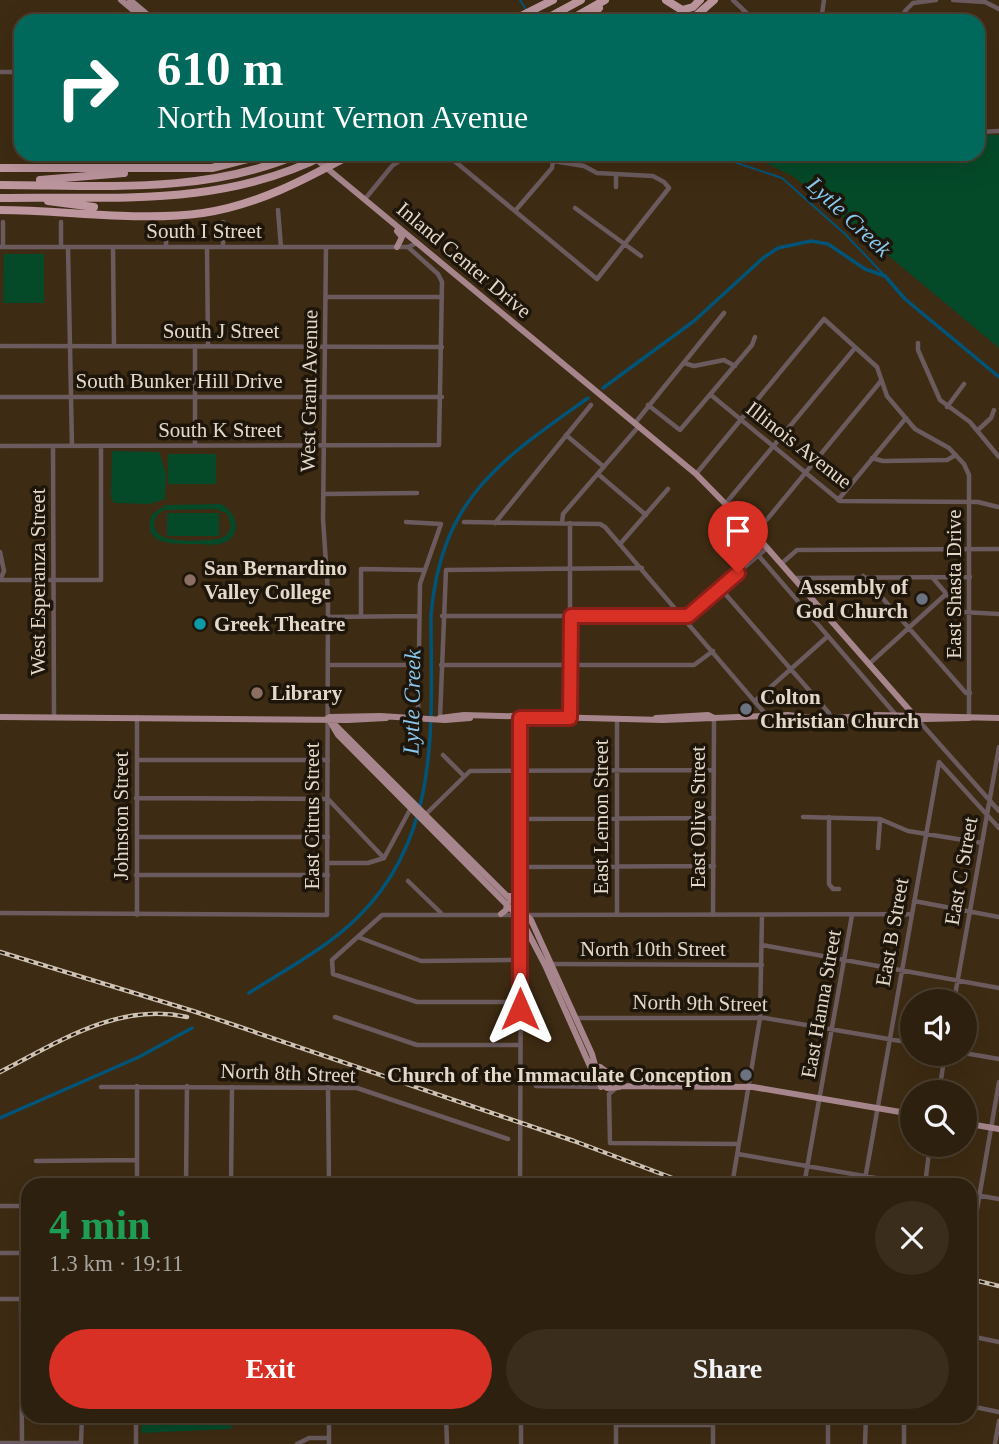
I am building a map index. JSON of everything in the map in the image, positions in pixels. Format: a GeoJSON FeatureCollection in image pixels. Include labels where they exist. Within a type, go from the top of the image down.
{"type":"FeatureCollection","features":[{"type":"Feature","properties":{"kind":"highway"},"geometry":{"type":"LineString","coordinates":[[524,14],[553,0]]}},
{"type":"Feature","properties":{"kind":"highway"},"geometry":{"type":"LineString","coordinates":[[534,14],[559,0]]}},
{"type":"Feature","properties":{"kind":"highway"},"geometry":{"type":"LineString","coordinates":[[554,14],[581,0]]}},
{"type":"Feature","properties":{"kind":"highway"},"geometry":{"type":"LineString","coordinates":[[581,14],[607,0]]}},
{"type":"Feature","properties":{"kind":"highway"},"geometry":{"type":"LineString","coordinates":[[590,14],[607,0]]}},
{"type":"Feature","properties":{"kind":"highway"},"geometry":{"type":"LineString","coordinates":[[666,0],[682,10],[693,7],[700,0]]}},
{"type":"Feature","properties":{"kind":"highway"},"geometry":{"type":"LineString","coordinates":[[698,14],[714,0]]}},
{"type":"Feature","properties":{"kind":"highway"},"geometry":{"type":"LineString","coordinates":[[25,185],[40,180],[204,169],[246,161]]}},
{"type":"Feature","properties":{"kind":"highway"},"geometry":{"type":"LineString","coordinates":[[0,185],[184,184],[247,173],[280,161]]}},
{"type":"Feature","properties":{"kind":"highway"},"geometry":{"type":"LineString","coordinates":[[0,198],[184,197],[264,180],[310,161]]}},
{"type":"Feature","properties":{"kind":"highway"},"geometry":{"type":"LineString","coordinates":[[0,210],[172,215],[220,209],[275,193],[336,161]]}},
{"type":"Feature","properties":{"kind":"highway"},"geometry":{"type":"LineString","coordinates":[[0,168],[204,169]]}},
{"type":"Feature","properties":{"kind":"highway"},"geometry":{"type":"LineString","coordinates":[[32,197],[61,204],[151,212],[220,209]]}},
{"type":"Feature","properties":{"kind":"main road"},"geometry":{"type":"LineString","coordinates":[[121,0],[138,14]]}},
{"type":"Feature","properties":{"kind":"main road"},"geometry":{"type":"LineString","coordinates":[[130,0],[147,14]]}},
{"type":"Feature","properties":{"kind":"main road","name":"Inland Center Drive"},"geometry":{"type":"LineString","coordinates":[[318,161],[695,474],[755,534],[917,719]]}},
{"type":"Feature","properties":{"kind":"main road"},"geometry":{"type":"LineString","coordinates":[[393,224],[402,237],[397,247]]}},
{"type":"Feature","properties":{"kind":"main road"},"geometry":{"type":"LineString","coordinates":[[0,718],[328,718],[336,715],[464,720],[708,716],[772,718],[788,715],[815,718],[999,718]]}},
{"type":"Feature","properties":{"kind":"main road"},"geometry":{"type":"LineString","coordinates":[[832,718],[896,716],[917,719]]}},
{"type":"Feature","properties":{"kind":"main road"},"geometry":{"type":"LineString","coordinates":[[328,718],[338,735],[361,752]]}},
{"type":"Feature","properties":{"kind":"main road"},"geometry":{"type":"LineString","coordinates":[[328,718],[521,914],[548,965],[601,1087]]}},
{"type":"Feature","properties":{"kind":"main road"},"geometry":{"type":"LineString","coordinates":[[508,900],[521,891]]}},
{"type":"Feature","properties":{"kind":"main road"},"geometry":{"type":"LineString","coordinates":[[501,914],[506,910],[508,900]]}},
{"type":"Feature","properties":{"kind":"main road"},"geometry":{"type":"LineString","coordinates":[[521,914],[548,965]]}},
{"type":"Feature","properties":{"kind":"main road"},"geometry":{"type":"LineString","coordinates":[[520,939],[530,934]]}},
{"type":"Feature","properties":{"kind":"main road"},"geometry":{"type":"LineString","coordinates":[[573,1020],[607,1076],[630,1087]]}},
{"type":"Feature","properties":{"kind":"main road"},"geometry":{"type":"LineString","coordinates":[[592,1054],[601,1087]]}},
{"type":"Feature","properties":{"kind":"main road"},"geometry":{"type":"LineString","coordinates":[[601,1087],[614,1090],[630,1087],[749,1087],[900,1112]]}},
{"type":"Feature","properties":{"kind":"main road"},"geometry":{"type":"LineString","coordinates":[[977,1125],[995,1128]]}},
{"type":"Feature","properties":{"kind":"street"},"geometry":{"type":"LineString","coordinates":[[733,0],[748,14]]}},
{"type":"Feature","properties":{"kind":"street"},"geometry":{"type":"LineString","coordinates":[[904,14],[912,3],[936,0]]}},
{"type":"Feature","properties":{"kind":"street"},"geometry":{"type":"LineString","coordinates":[[953,0],[985,2],[999,9]]}},
{"type":"Feature","properties":{"kind":"street"},"geometry":{"type":"LineString","coordinates":[[365,200],[400,161]]}},
{"type":"Feature","properties":{"kind":"street"},"geometry":{"type":"LineString","coordinates":[[454,161],[597,279],[669,188],[664,181],[646,175],[616,176],[597,173],[584,166],[554,161],[552,168],[515,211]]}},
{"type":"Feature","properties":{"kind":"street"},"geometry":{"type":"LineString","coordinates":[[616,176],[616,187]]}},
{"type":"Feature","properties":{"kind":"street"},"geometry":{"type":"LineString","coordinates":[[575,208],[641,256]]}},
{"type":"Feature","properties":{"kind":"street"},"geometry":{"type":"LineString","coordinates":[[278,210],[281,247]]}},
{"type":"Feature","properties":{"kind":"street"},"geometry":{"type":"LineString","coordinates":[[2,247],[3,222]]}},
{"type":"Feature","properties":{"kind":"street"},"geometry":{"type":"LineString","coordinates":[[61,222],[61,247]]}},
{"type":"Feature","properties":{"kind":"street"},"geometry":{"type":"LineString","coordinates":[[223,222],[223,247]]}},
{"type":"Feature","properties":{"kind":"street"},"geometry":{"type":"LineString","coordinates":[[166,227],[166,247]]}},
{"type":"Feature","properties":{"kind":"street","name":"South I Street"},"geometry":{"type":"LineString","coordinates":[[2,247],[408,247],[417,243]]}},
{"type":"Feature","properties":{"kind":"street"},"geometry":{"type":"LineString","coordinates":[[68,247],[72,446]]}},
{"type":"Feature","properties":{"kind":"street"},"geometry":{"type":"LineString","coordinates":[[113,247],[114,346]]}},
{"type":"Feature","properties":{"kind":"street"},"geometry":{"type":"LineString","coordinates":[[208,247],[208,346]]}},
{"type":"Feature","properties":{"kind":"street","name":"West Grant Avenue"},"geometry":{"type":"LineString","coordinates":[[326,247],[323,494],[328,617]]}},
{"type":"Feature","properties":{"kind":"street"},"geometry":{"type":"LineString","coordinates":[[408,247],[441,278],[442,397]]}},
{"type":"Feature","properties":{"kind":"street"},"geometry":{"type":"LineString","coordinates":[[326,297],[442,297]]}},
{"type":"Feature","properties":{"kind":"street"},"geometry":{"type":"LineString","coordinates":[[562,523],[563,514],[604,467],[648,405],[724,313]]}},
{"type":"Feature","properties":{"kind":"street"},"geometry":{"type":"LineString","coordinates":[[695,474],[824,319],[877,367],[887,396],[921,435],[945,446],[956,455],[947,460],[883,461],[872,458]]}},
{"type":"Feature","properties":{"kind":"street"},"geometry":{"type":"LineString","coordinates":[[648,405],[680,430],[711,396],[755,337]]}},
{"type":"Feature","properties":{"kind":"street"},"geometry":{"type":"LineString","coordinates":[[918,343],[930,380],[947,407],[978,430],[989,449],[999,457]]}},
{"type":"Feature","properties":{"kind":"street","name":"South J Street"},"geometry":{"type":"LineString","coordinates":[[0,346],[442,347]]}},
{"type":"Feature","properties":{"kind":"street"},"geometry":{"type":"LineString","coordinates":[[195,346],[195,446]]}},
{"type":"Feature","properties":{"kind":"street"},"geometry":{"type":"LineString","coordinates":[[726,503],[855,348]]}},
{"type":"Feature","properties":{"kind":"street"},"geometry":{"type":"LineString","coordinates":[[684,363],[694,366],[724,360],[735,366]]}},
{"type":"Feature","properties":{"kind":"street"},"geometry":{"type":"LineString","coordinates":[[755,534],[882,381]]}},
{"type":"Feature","properties":{"kind":"street"},"geometry":{"type":"LineString","coordinates":[[947,407],[964,384]]}},
{"type":"Feature","properties":{"kind":"street","name":"Illinois Avenue"},"geometry":{"type":"LineString","coordinates":[[711,396],[838,500],[847,503],[971,502],[998,507]]}},
{"type":"Feature","properties":{"kind":"street","name":"South Bunker Hill Drive"},"geometry":{"type":"LineString","coordinates":[[0,397],[442,397]]}},
{"type":"Feature","properties":{"kind":"street","name":"South K Street"},"geometry":{"type":"LineString","coordinates":[[0,446],[441,444],[442,397]]}},
{"type":"Feature","properties":{"kind":"street"},"geometry":{"type":"LineString","coordinates":[[495,523],[591,405]]}},
{"type":"Feature","properties":{"kind":"street"},"geometry":{"type":"LineString","coordinates":[[978,430],[991,418],[994,411]]}},
{"type":"Feature","properties":{"kind":"street"},"geometry":{"type":"LineString","coordinates":[[838,500],[906,418]]}},
{"type":"Feature","properties":{"kind":"street"},"geometry":{"type":"LineString","coordinates":[[566,435],[604,467]]}},
{"type":"Feature","properties":{"kind":"street","name":"West Esperanza Street"},"geometry":{"type":"LineString","coordinates":[[53,446],[54,717]]}},
{"type":"Feature","properties":{"kind":"street"},"geometry":{"type":"LineString","coordinates":[[0,552],[4,570],[0,580],[101,580],[101,446]]}},
{"type":"Feature","properties":{"kind":"street","name":"East Shasta Drive"},"geometry":{"type":"LineString","coordinates":[[956,455],[969,475],[971,502],[969,718]]}},
{"type":"Feature","properties":{"kind":"street"},"geometry":{"type":"LineString","coordinates":[[598,474],[646,515]]}},
{"type":"Feature","properties":{"kind":"street"},"geometry":{"type":"LineString","coordinates":[[620,544],[668,489]]}},
{"type":"Feature","properties":{"kind":"street"},"geometry":{"type":"LineString","coordinates":[[323,494],[417,493]]}},
{"type":"Feature","properties":{"kind":"street"},"geometry":{"type":"LineString","coordinates":[[406,522],[441,524],[424,570],[419,616],[422,718]]}},
{"type":"Feature","properties":{"kind":"street"},"geometry":{"type":"LineString","coordinates":[[464,522],[600,524],[642,568],[772,718]]}},
{"type":"Feature","properties":{"kind":"street"},"geometry":{"type":"LineString","coordinates":[[570,523],[570,718]]}},
{"type":"Feature","properties":{"kind":"street"},"geometry":{"type":"LineString","coordinates":[[442,616],[684,616],[767,548]]}},
{"type":"Feature","properties":{"kind":"street"},"geometry":{"type":"LineString","coordinates":[[781,564],[797,550],[999,549]]}},
{"type":"Feature","properties":{"kind":"street"},"geometry":{"type":"LineString","coordinates":[[758,555],[896,716]]}},
{"type":"Feature","properties":{"kind":"street"},"geometry":{"type":"LineString","coordinates":[[440,718],[442,616],[446,570],[642,568]]}},
{"type":"Feature","properties":{"kind":"street"},"geometry":{"type":"LineString","coordinates":[[361,617],[361,569],[424,570]]}},
{"type":"Feature","properties":{"kind":"street"},"geometry":{"type":"LineString","coordinates":[[863,576],[966,693],[970,693]]}},
{"type":"Feature","properties":{"kind":"street"},"geometry":{"type":"LineString","coordinates":[[932,577],[962,612],[999,614]]}},
{"type":"Feature","properties":{"kind":"street"},"geometry":{"type":"LineString","coordinates":[[794,578],[970,577]]}},
{"type":"Feature","properties":{"kind":"street"},"geometry":{"type":"LineString","coordinates":[[720,588],[832,718]]}},
{"type":"Feature","properties":{"kind":"street"},"geometry":{"type":"LineString","coordinates":[[869,664],[946,594]]}},
{"type":"Feature","properties":{"kind":"street"},"geometry":{"type":"LineString","coordinates":[[328,617],[419,616]]}},
{"type":"Feature","properties":{"kind":"street","name":"East Citrus Street"},"geometry":{"type":"LineString","coordinates":[[137,915],[327,915],[328,617]]}},
{"type":"Feature","properties":{"kind":"street"},"geometry":{"type":"LineString","coordinates":[[756,700],[828,636]]}},
{"type":"Feature","properties":{"kind":"street"},"geometry":{"type":"LineString","coordinates":[[441,665],[694,665],[713,651]]}},
{"type":"Feature","properties":{"kind":"street"},"geometry":{"type":"LineString","coordinates":[[328,665],[419,665]]}},
{"type":"Feature","properties":{"kind":"street","name":"Johnston Street"},"geometry":{"type":"LineString","coordinates":[[137,718],[137,915]]}},
{"type":"Feature","properties":{"kind":"street"},"geometry":{"type":"LineString","coordinates":[[520,718],[520,1178]]}},
{"type":"Feature","properties":{"kind":"street","name":"East Lemon Street"},"geometry":{"type":"LineString","coordinates":[[617,718],[617,915]]}},
{"type":"Feature","properties":{"kind":"street","name":"East Olive Street"},"geometry":{"type":"LineString","coordinates":[[713,915],[714,718]]}},
{"type":"Feature","properties":{"kind":"street"},"geometry":{"type":"LineString","coordinates":[[917,719],[999,811]]}},
{"type":"Feature","properties":{"kind":"street"},"geometry":{"type":"LineString","coordinates":[[328,739],[338,735]]}},
{"type":"Feature","properties":{"kind":"street","name":"East C Street"},"geometry":{"type":"LineString","coordinates":[[956,989],[987,814],[997,775],[999,747]]}},
{"type":"Feature","properties":{"kind":"street"},"geometry":{"type":"LineString","coordinates":[[443,755],[464,776]]}},
{"type":"Feature","properties":{"kind":"street"},"geometry":{"type":"LineString","coordinates":[[136,760],[328,760]]}},
{"type":"Feature","properties":{"kind":"street","name":"East B Street"},"geometry":{"type":"LineString","coordinates":[[865,1176],[939,762],[987,814]]}},
{"type":"Feature","properties":{"kind":"street"},"geometry":{"type":"LineString","coordinates":[[425,815],[470,771],[714,770]]}},
{"type":"Feature","properties":{"kind":"street"},"geometry":{"type":"LineString","coordinates":[[136,798],[328,799],[384,858]]}},
{"type":"Feature","properties":{"kind":"street"},"geometry":{"type":"LineString","coordinates":[[328,863],[368,863],[384,858],[414,807]]}},
{"type":"Feature","properties":{"kind":"street"},"geometry":{"type":"LineString","coordinates":[[987,814],[999,828]]}},
{"type":"Feature","properties":{"kind":"street"},"geometry":{"type":"LineString","coordinates":[[803,817],[880,819],[895,828],[982,843]]}},
{"type":"Feature","properties":{"kind":"street"},"geometry":{"type":"LineString","coordinates":[[829,817],[829,884],[833,889],[839,889]]}},
{"type":"Feature","properties":{"kind":"street"},"geometry":{"type":"LineString","coordinates":[[520,819],[714,818]]}},
{"type":"Feature","properties":{"kind":"street"},"geometry":{"type":"LineString","coordinates":[[878,848],[880,819]]}},
{"type":"Feature","properties":{"kind":"street"},"geometry":{"type":"LineString","coordinates":[[136,837],[328,837]]}},
{"type":"Feature","properties":{"kind":"street"},"geometry":{"type":"LineString","coordinates":[[520,867],[714,866]]}},
{"type":"Feature","properties":{"kind":"street"},"geometry":{"type":"LineString","coordinates":[[136,875],[328,875]]}},
{"type":"Feature","properties":{"kind":"street"},"geometry":{"type":"LineString","coordinates":[[408,881],[442,914]]}},
{"type":"Feature","properties":{"kind":"street"},"geometry":{"type":"LineString","coordinates":[[914,901],[999,917]]}},
{"type":"Feature","properties":{"kind":"street"},"geometry":{"type":"LineString","coordinates":[[0,913],[137,915]]}},
{"type":"Feature","properties":{"kind":"street"},"geometry":{"type":"LineString","coordinates":[[520,1002],[417,1002],[333,974],[332,960],[382,915],[911,914]]}},
{"type":"Feature","properties":{"kind":"street"},"geometry":{"type":"LineString","coordinates":[[733,1178],[760,1018],[762,915]]}},
{"type":"Feature","properties":{"kind":"street","name":"East Hanna Street"},"geometry":{"type":"LineString","coordinates":[[805,1178],[852,915]]}},
{"type":"Feature","properties":{"kind":"street"},"geometry":{"type":"LineString","coordinates":[[358,937],[421,961],[520,960]]}},
{"type":"Feature","properties":{"kind":"street"},"geometry":{"type":"LineString","coordinates":[[762,945],[999,988]]}},
{"type":"Feature","properties":{"kind":"street","name":"North 10th Street"},"geometry":{"type":"LineString","coordinates":[[548,965],[762,965]]}},
{"type":"Feature","properties":{"kind":"street"},"geometry":{"type":"LineString","coordinates":[[335,1017],[417,1045],[520,1045]]}},
{"type":"Feature","properties":{"kind":"street","name":"North 9th Street"},"geometry":{"type":"LineString","coordinates":[[573,1020],[760,1018],[900,1042]]}},
{"type":"Feature","properties":{"kind":"street"},"geometry":{"type":"LineString","coordinates":[[977,1055],[999,1059]]}},
{"type":"Feature","properties":{"kind":"street"},"geometry":{"type":"LineString","coordinates":[[977,1208],[995,1128],[999,1083]]}},
{"type":"Feature","properties":{"kind":"street"},"geometry":{"type":"LineString","coordinates":[[137,1086],[137,1178]]}},
{"type":"Feature","properties":{"kind":"street"},"geometry":{"type":"LineString","coordinates":[[186,1178],[187,1086]]}},
{"type":"Feature","properties":{"kind":"street"},"geometry":{"type":"LineString","coordinates":[[536,1086],[601,1087],[614,1090],[610,1143],[739,1144]]}},
{"type":"Feature","properties":{"kind":"street","name":"North 8th Street"},"geometry":{"type":"LineString","coordinates":[[101,1087],[357,1088],[509,1139]]}},
{"type":"Feature","properties":{"kind":"street"},"geometry":{"type":"LineString","coordinates":[[231,1178],[232,1087]]}},
{"type":"Feature","properties":{"kind":"street"},"geometry":{"type":"LineString","coordinates":[[328,1087],[329,1178]]}},
{"type":"Feature","properties":{"kind":"street"},"geometry":{"type":"LineString","coordinates":[[737,1153],[876,1178]]}},
{"type":"Feature","properties":{"kind":"street"},"geometry":{"type":"LineString","coordinates":[[926,1178],[928,1157]]}},
{"type":"Feature","properties":{"kind":"street"},"geometry":{"type":"LineString","coordinates":[[36,1161],[137,1160]]}},
{"type":"Feature","properties":{"kind":"street"},"geometry":{"type":"LineString","coordinates":[[979,1196],[999,1199]]}},
{"type":"Feature","properties":{"kind":"street"},"geometry":{"type":"LineString","coordinates":[[0,1206],[21,1206]]}},
{"type":"Feature","properties":{"kind":"street"},"geometry":{"type":"LineString","coordinates":[[0,1253],[21,1253]]}},
{"type":"Feature","properties":{"kind":"street"},"geometry":{"type":"LineString","coordinates":[[0,1299],[21,1299],[21,1363]]}},
{"type":"Feature","properties":{"kind":"street"},"geometry":{"type":"LineString","coordinates":[[977,1337],[999,1342]]}},
{"type":"Feature","properties":{"kind":"street"},"geometry":{"type":"LineString","coordinates":[[977,1407],[999,1412]]}},
{"type":"Feature","properties":{"kind":"street"},"geometry":{"type":"LineString","coordinates":[[995,1444],[999,1421]]}},
{"type":"Feature","properties":{"kind":"street"},"geometry":{"type":"LineString","coordinates":[[22,1423],[22,1443]]}},
{"type":"Feature","properties":{"kind":"street"},"geometry":{"type":"LineString","coordinates":[[1,1443],[81,1443],[82,1423]]}},
{"type":"Feature","properties":{"kind":"street"},"geometry":{"type":"LineString","coordinates":[[136,1423],[136,1444]]}},
{"type":"Feature","properties":{"kind":"street"},"geometry":{"type":"LineString","coordinates":[[298,1444],[309,1438],[329,1441],[329,1423]]}},
{"type":"Feature","properties":{"kind":"street"},"geometry":{"type":"LineString","coordinates":[[446,1423],[447,1444]]}},
{"type":"Feature","properties":{"kind":"street"},"geometry":{"type":"LineString","coordinates":[[521,1423],[521,1444]]}},
{"type":"Feature","properties":{"kind":"street"},"geometry":{"type":"LineString","coordinates":[[828,1423],[828,1444]]}},
{"type":"Feature","properties":{"kind":"street"},"geometry":{"type":"LineString","coordinates":[[865,1444],[866,1423]]}},
{"type":"Feature","properties":{"kind":"street"},"geometry":{"type":"LineString","coordinates":[[904,1423],[904,1444]]}},
{"type":"Feature","properties":{"kind":"street"},"geometry":{"type":"LineString","coordinates":[[616,1444],[616,1425],[713,1425],[713,1444]]}},
{"type":"Feature","properties":{"kind":"green space"},"geometry":{"type":"Polygon","coordinates":[[[985,135],[999,135],[999,348],[794,177],[762,161],[985,161],[985,135]]]}},
{"type":"Feature","properties":{"kind":"green space"},"geometry":{"type":"Polygon","coordinates":[[[4,254],[44,254],[44,303],[3,303],[4,254]]]}},
{"type":"Feature","properties":{"kind":"green space"},"geometry":{"type":"Polygon","coordinates":[[[112,451],[159,452],[166,473],[165,499],[149,504],[114,503],[111,497],[112,451]]]}},
{"type":"Feature","properties":{"kind":"green space"},"geometry":{"type":"Polygon","coordinates":[[[168,454],[216,454],[216,484],[168,484],[168,454]]]}},
{"type":"Feature","properties":{"kind":"green space"},"geometry":{"type":"Polygon","coordinates":[[[221,504],[234,518],[234,535],[217,544],[178,544],[155,538],[150,524],[152,514],[166,505],[221,504]],[[216,509],[164,510],[155,518],[156,531],[170,539],[219,539],[226,536],[231,527],[228,514],[216,509]]]}},
{"type":"Feature","properties":{"kind":"green space"},"geometry":{"type":"Polygon","coordinates":[[[167,513],[219,513],[219,536],[167,536],[167,513]]]}},
{"type":"Feature","properties":{"kind":"green space"},"geometry":{"type":"Polygon","coordinates":[[[141,1423],[231,1423],[231,1429],[141,1433],[141,1423]]]}},
{"type":"Feature","properties":{"kind":"waterway","name":"Lytle Creek"},"geometry":{"type":"LineString","coordinates":[[520,0],[527,11]]}},
{"type":"Feature","properties":{"kind":"waterway","name":"Lytle Creek"},"geometry":{"type":"LineString","coordinates":[[731,161],[782,178],[845,234],[885,276]]}},
{"type":"Feature","properties":{"kind":"waterway","name":"Lytle Creek"},"geometry":{"type":"LineString","coordinates":[[603,388],[694,321],[763,258],[778,248],[811,241],[828,244],[865,269],[885,276],[905,299],[999,377]]}},
{"type":"Feature","properties":{"kind":"waterway","name":"Lytle Creek"},"geometry":{"type":"LineString","coordinates":[[249,993],[306,958],[346,928],[385,885],[405,850],[418,814],[426,775],[430,736],[431,615],[437,575],[448,540],[462,511],[503,463],[588,398]]}},
{"type":"Feature","properties":{"kind":"waterway","name":"Lytle Creek"},"geometry":{"type":"LineString","coordinates":[[0,1118],[139,1057],[192,1028]]}},
{"type":"Feature","properties":{"kind":"railway"},"geometry":{"type":"LineString","coordinates":[[0,952],[193,1011],[574,1141],[672,1178]]}},
{"type":"Feature","properties":{"kind":"railway"},"geometry":{"type":"LineString","coordinates":[[0,1072],[67,1037],[113,1020],[137,1015],[187,1017]]}},
{"type":"Feature","properties":{"kind":"railway"},"geometry":{"type":"LineString","coordinates":[[977,1281],[999,1286]]}},
{"type":"Feature","properties":{"kind":"place","name":"San Bernardino Valley College"},"geometry":{"type":"Point","coordinates":[190,580]}},
{"type":"Feature","properties":{"kind":"place","name":"Assembly of God Church"},"geometry":{"type":"Point","coordinates":[922,599]}},
{"type":"Feature","properties":{"kind":"place","name":"Greek Theatre"},"geometry":{"type":"Point","coordinates":[200,624]}},
{"type":"Feature","properties":{"kind":"place","name":"Library"},"geometry":{"type":"Point","coordinates":[257,693]}},
{"type":"Feature","properties":{"kind":"place","name":"Colton Christian Church"},"geometry":{"type":"Point","coordinates":[746,709]}},
{"type":"Feature","properties":{"kind":"place","name":"Church of the Immaculate Conception"},"geometry":{"type":"Point","coordinates":[746,1075]}},
{"type":"Feature","properties":{"kind":"route"},"geometry":{"type":"LineString","coordinates":[[520,1009],[520,718],[570,718],[571,616],[688,616],[738,573]]}}]}
